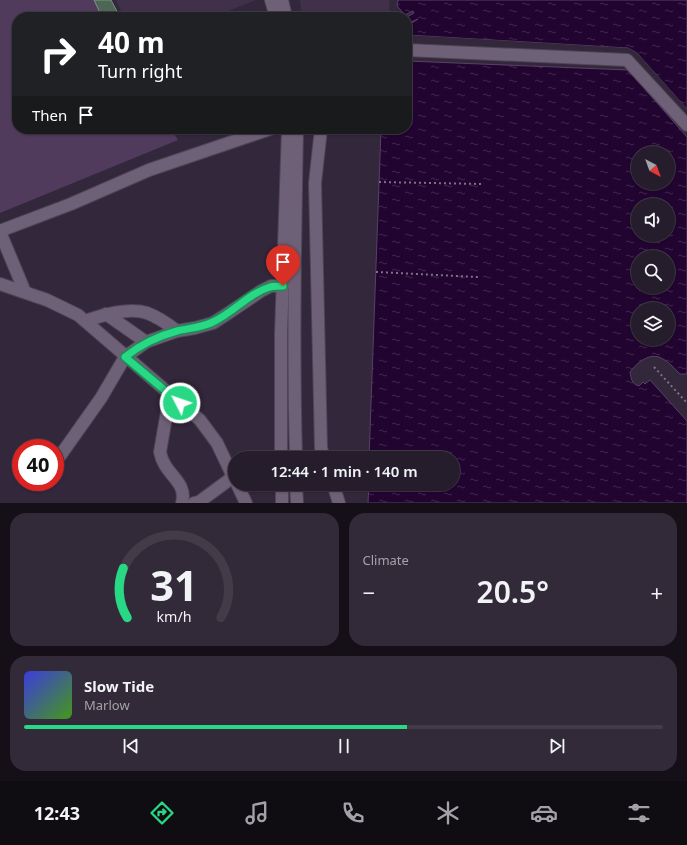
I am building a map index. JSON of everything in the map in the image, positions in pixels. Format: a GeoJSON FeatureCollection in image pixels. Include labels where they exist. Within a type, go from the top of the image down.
{"type":"FeatureCollection","features":[{"type":"Feature","properties":{"kind":"street"},"geometry":{"type":"LineString","coordinates":[[271,0],[275,12]]}},
{"type":"Feature","properties":{"kind":"street"},"geometry":{"type":"LineString","coordinates":[[282,0],[285,12]]}},
{"type":"Feature","properties":{"kind":"street"},"geometry":{"type":"LineString","coordinates":[[412,50],[627,60],[687,125]]}},
{"type":"Feature","properties":{"kind":"street"},"geometry":{"type":"LineString","coordinates":[[25,292],[0,232],[71,204],[149,170],[255,134]]}},
{"type":"Feature","properties":{"kind":"street"},"geometry":{"type":"LineString","coordinates":[[281,451],[280,396],[288,134]]}},
{"type":"Feature","properties":{"kind":"street"},"geometry":{"type":"LineString","coordinates":[[296,451],[294,290],[297,134]]}},
{"type":"Feature","properties":{"kind":"street"},"geometry":{"type":"LineString","coordinates":[[320,134],[315,183],[322,451]]}},
{"type":"Feature","properties":{"kind":"street"},"geometry":{"type":"LineString","coordinates":[[0,284],[47,300],[78,315],[200,420],[217,443],[228,466]]}},
{"type":"Feature","properties":{"kind":"street"},"geometry":{"type":"LineString","coordinates":[[64,450],[101,398],[125,357],[146,342],[177,331],[195,328],[213,322],[261,290],[271,286],[283,286]]}},
{"type":"Feature","properties":{"kind":"street"},"geometry":{"type":"LineString","coordinates":[[85,321],[106,314],[135,311],[146,312],[157,317],[177,331]]}},
{"type":"Feature","properties":{"kind":"street"},"geometry":{"type":"LineString","coordinates":[[106,314],[146,342]]}},
{"type":"Feature","properties":{"kind":"street"},"geometry":{"type":"LineString","coordinates":[[170,394],[160,452],[162,461],[182,488],[182,503]]}},
{"type":"Feature","properties":{"kind":"street"},"geometry":{"type":"LineString","coordinates":[[194,503],[228,485]]}},
{"type":"Feature","properties":{"kind":"street"},"geometry":{"type":"LineString","coordinates":[[240,491],[246,503]]}},
{"type":"Feature","properties":{"kind":"street"},"geometry":{"type":"LineString","coordinates":[[282,491],[282,503]]}},
{"type":"Feature","properties":{"kind":"street"},"geometry":{"type":"LineString","coordinates":[[296,491],[297,503]]}},
{"type":"Feature","properties":{"kind":"street"},"geometry":{"type":"LineString","coordinates":[[335,491],[339,503]]}},
{"type":"Feature","properties":{"kind":"path"},"geometry":{"type":"LineString","coordinates":[[379,182],[482,184]]}},
{"type":"Feature","properties":{"kind":"path"},"geometry":{"type":"LineString","coordinates":[[376,272],[478,277]]}},
{"type":"Feature","properties":{"kind":"path"},"geometry":{"type":"LineString","coordinates":[[654,367],[687,403]]}},
{"type":"Feature","properties":{"kind":"shaded area"},"geometry":{"type":"Polygon","coordinates":[[[0,0],[96,0],[103,12],[12,12],[12,134],[174,134],[178,140],[0,213],[0,0]]]}},
{"type":"Feature","properties":{"kind":"shaded area"},"geometry":{"type":"Polygon","coordinates":[[[116,0],[256,0],[226,12],[122,12],[116,0]]]}},
{"type":"Feature","properties":{"kind":"shaded area"},"geometry":{"type":"Polygon","coordinates":[[[300,0],[389,0],[390,12],[301,12],[300,0]]]}},
{"type":"Feature","properties":{"kind":"water"},"geometry":{"type":"Polygon","coordinates":[[[398,0],[687,0],[687,109],[637,53],[628,48],[412,35],[412,23],[418,19],[412,22],[413,11],[402,12],[397,6],[398,0]]]}},
{"type":"Feature","properties":{"kind":"water"},"geometry":{"type":"Polygon","coordinates":[[[412,61],[628,70],[687,137],[687,372],[686,374],[680,374],[665,360],[653,356],[644,359],[630,372],[632,381],[639,386],[643,382],[645,384],[650,380],[687,421],[687,503],[368,503],[369,491],[460,491],[460,451],[369,451],[381,134],[412,134],[412,61]]]}},
{"type":"Feature","properties":{"kind":"pier"},"geometry":{"type":"Polygon","coordinates":[[[412,35],[628,48],[637,53],[687,109],[687,111],[635,54],[628,50],[412,37],[412,35]]]}},
{"type":"Feature","properties":{"kind":"building"},"geometry":{"type":"Polygon","coordinates":[[[94,0],[111,0],[117,12],[100,12],[94,0]]]}},
{"type":"Feature","properties":{"kind":"route"},"geometry":{"type":"LineString","coordinates":[[180,403],[125,357],[134,349],[146,342],[177,331],[195,328],[213,322],[261,290],[271,286],[283,286]]}}]}
